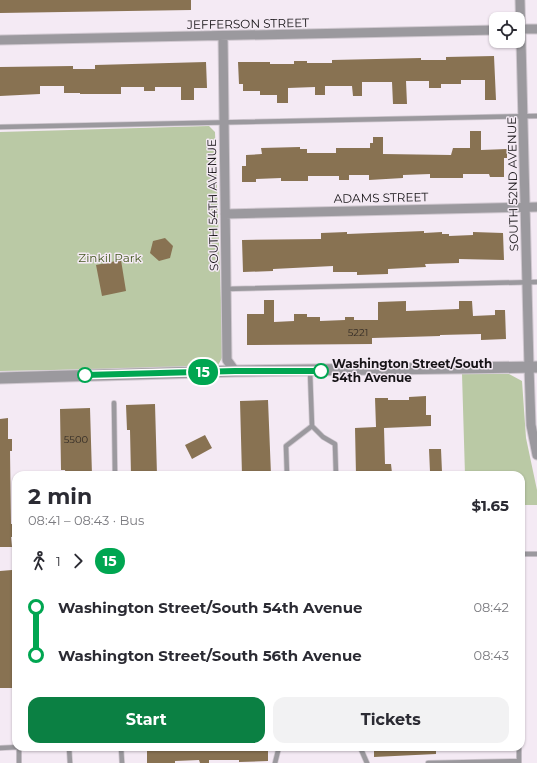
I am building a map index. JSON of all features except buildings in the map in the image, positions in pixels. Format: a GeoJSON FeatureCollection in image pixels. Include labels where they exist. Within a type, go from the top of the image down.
{"type":"FeatureCollection","features":[{"type":"Feature","properties":{"kind":"street","name":"SOUTH 52ND AVENUE"},"geometry":{"type":"LineString","coordinates":[[520,0],[520,12]]}},
{"type":"Feature","properties":{"kind":"street"},"geometry":{"type":"LineString","coordinates":[[525,29],[537,29]]}},
{"type":"Feature","properties":{"kind":"street","name":"JEFFERSON STREET"},"geometry":{"type":"LineString","coordinates":[[0,40],[489,30]]}},
{"type":"Feature","properties":{"kind":"street","name":"SOUTH 54TH AVENUE"},"geometry":{"type":"LineString","coordinates":[[223,36],[227,360],[235,371]]}},
{"type":"Feature","properties":{"kind":"street","name":"SOUTH 52ND AVENUE"},"geometry":{"type":"LineString","coordinates":[[521,48],[526,207],[532,282],[533,367],[531,426],[537,455]]}},
{"type":"Feature","properties":{"kind":"street","name":"ADAMS STREET"},"geometry":{"type":"LineString","coordinates":[[225,214],[537,207]]}},
{"type":"Feature","properties":{"kind":"street"},"geometry":{"type":"LineString","coordinates":[[0,378],[235,371],[533,367]]}},
{"type":"Feature","properties":{"kind":"lane"},"geometry":{"type":"LineString","coordinates":[[0,127],[537,116]]}},
{"type":"Feature","properties":{"kind":"lane"},"geometry":{"type":"LineString","coordinates":[[226,289],[532,282]]}},
{"type":"Feature","properties":{"kind":"lane"},"geometry":{"type":"LineString","coordinates":[[310,371],[312,426],[323,437],[335,444],[336,471]]}},
{"type":"Feature","properties":{"kind":"lane"},"geometry":{"type":"LineString","coordinates":[[114,403],[115,471]]}},
{"type":"Feature","properties":{"kind":"lane"},"geometry":{"type":"LineString","coordinates":[[287,471],[286,446],[312,426]]}},
{"type":"Feature","properties":{"kind":"lane"},"geometry":{"type":"LineString","coordinates":[[525,554],[537,554]]}},
{"type":"Feature","properties":{"kind":"lane"},"geometry":{"type":"LineString","coordinates":[[0,748],[12,747]]}},
{"type":"Feature","properties":{"kind":"lane"},"geometry":{"type":"LineString","coordinates":[[19,751],[19,763]]}},
{"type":"Feature","properties":{"kind":"lane"},"geometry":{"type":"LineString","coordinates":[[70,751],[70,763]]}},
{"type":"Feature","properties":{"kind":"lane"},"geometry":{"type":"LineString","coordinates":[[121,751],[122,763]]}},
{"type":"Feature","properties":{"kind":"lane"},"geometry":{"type":"LineString","coordinates":[[275,763],[278,751]]}},
{"type":"Feature","properties":{"kind":"lane"},"geometry":{"type":"LineString","coordinates":[[362,751],[367,763]]}},
{"type":"Feature","properties":{"kind":"lane"},"geometry":{"type":"LineString","coordinates":[[428,763],[519,762],[519,751]]}},
{"type":"Feature","properties":{"kind":"green space","name":"Zinkil Park"},"geometry":{"type":"Polygon","coordinates":[[[209,126],[215,132],[223,356],[217,367],[0,371],[0,132],[209,126]]]}},
{"type":"Feature","properties":{"kind":"green space"},"geometry":{"type":"Polygon","coordinates":[[[462,374],[509,374],[522,381],[526,438],[537,490],[537,505],[525,505],[525,471],[465,471],[462,374]]]}},
{"type":"Feature","properties":{"kind":"bus line","name":"15"},"geometry":{"type":"LineString","coordinates":[[85,375],[235,371],[321,371]]}},
{"type":"Feature","properties":{"kind":"place","name":"Washington Street/South 54th Avenue"},"geometry":{"type":"Point","coordinates":[321,371]}}]}
